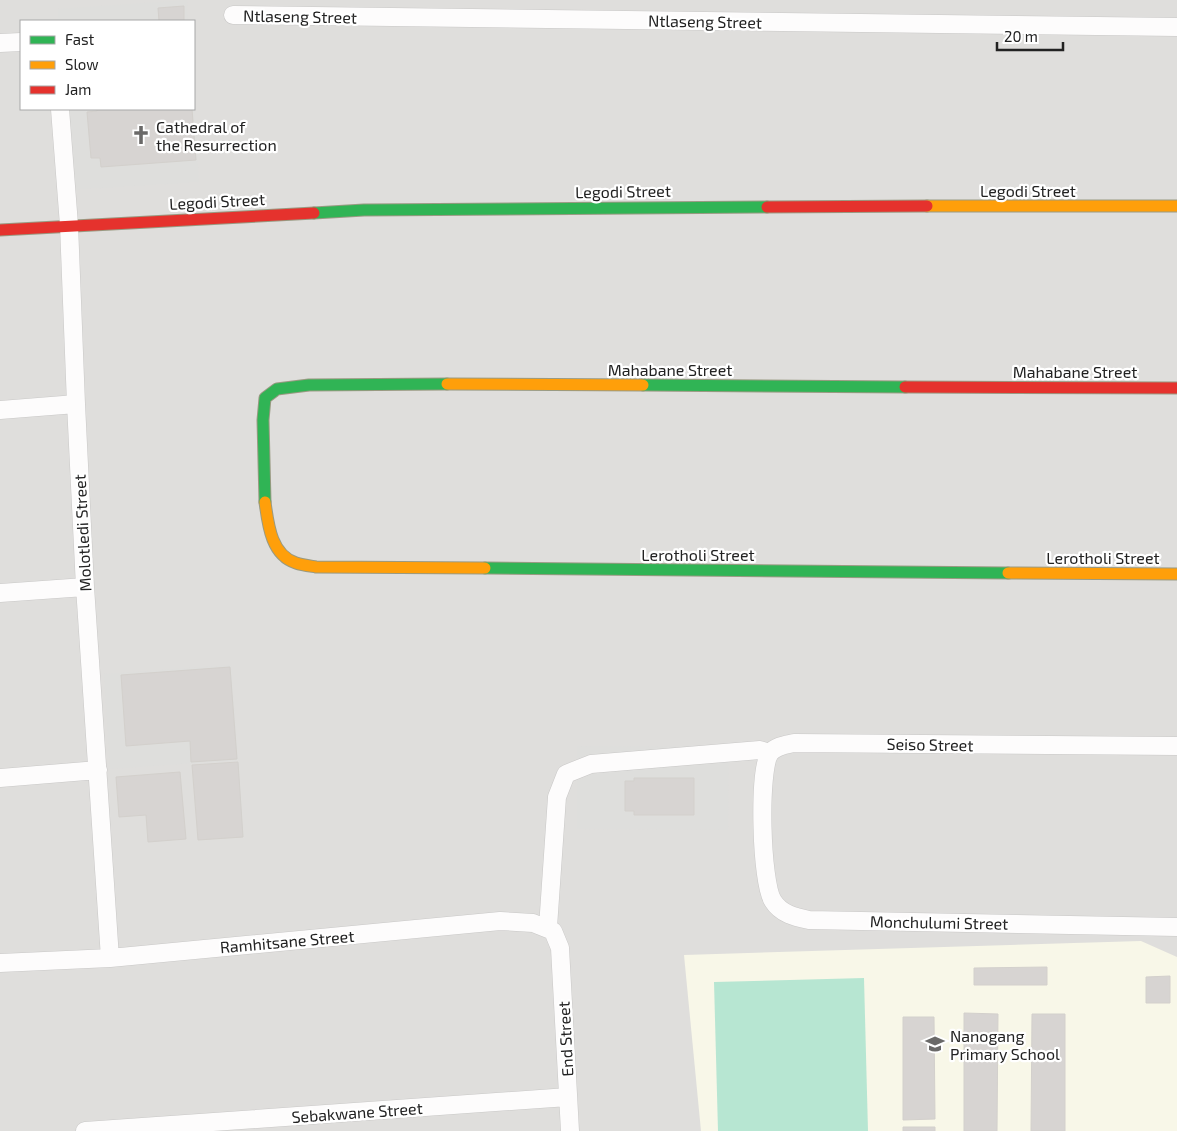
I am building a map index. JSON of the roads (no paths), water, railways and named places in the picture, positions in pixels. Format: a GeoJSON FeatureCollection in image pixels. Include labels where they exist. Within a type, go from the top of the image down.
{"type":"FeatureCollection","features":[{"type":"Feature","properties":{"kind":"street","name":"Ntlaseng Street"},"geometry":{"type":"LineString","coordinates":[[233,15],[1177,27]]}},
{"type":"Feature","properties":{"kind":"street"},"geometry":{"type":"LineString","coordinates":[[0,43],[20,42]]}},
{"type":"Feature","properties":{"kind":"street","name":"Molotledi Street"},"geometry":{"type":"LineString","coordinates":[[60,110],[69,225],[85,587],[110,958]]}},
{"type":"Feature","properties":{"kind":"street","name":"Legodi Street"},"geometry":{"type":"LineString","coordinates":[[0,230],[364,210],[1177,206]]}},
{"type":"Feature","properties":{"kind":"street","name":"Mahabane Street"},"geometry":{"type":"LineString","coordinates":[[264,497],[263,420],[265,398],[277,389],[287,387],[309,385],[449,384],[1177,388]]}},
{"type":"Feature","properties":{"kind":"street"},"geometry":{"type":"LineString","coordinates":[[0,410],[76,404]]}},
{"type":"Feature","properties":{"kind":"street","name":"Lerotholi Street"},"geometry":{"type":"LineString","coordinates":[[264,497],[268,526],[275,545],[283,555],[295,563],[316,567],[1177,574]]}},
{"type":"Feature","properties":{"kind":"street"},"geometry":{"type":"LineString","coordinates":[[0,593],[85,587]]}},
{"type":"Feature","properties":{"kind":"street","name":"Seiso Street"},"geometry":{"type":"LineString","coordinates":[[770,753],[780,746],[794,743],[1177,746]]}},
{"type":"Feature","properties":{"kind":"street"},"geometry":{"type":"LineString","coordinates":[[548,928],[557,797],[566,774],[590,764],[760,750],[770,753]]}},
{"type":"Feature","properties":{"kind":"street","name":"Monchulumi Street"},"geometry":{"type":"LineString","coordinates":[[770,753],[765,764],[764,775],[763,836],[767,887],[772,900],[781,910],[792,916],[809,920],[1177,927]]}},
{"type":"Feature","properties":{"kind":"street"},"geometry":{"type":"LineString","coordinates":[[0,778],[98,770]]}},
{"type":"Feature","properties":{"kind":"street","name":"Ramhitsane Street"},"geometry":{"type":"LineString","coordinates":[[0,963],[110,958],[500,921],[533,923],[548,928]]}},
{"type":"Feature","properties":{"kind":"street","name":"End Street"},"geometry":{"type":"LineString","coordinates":[[548,928],[553,931],[560,948],[570,1131]]}},
{"type":"Feature","properties":{"kind":"street","name":"Sebakwane Street"},"geometry":{"type":"LineString","coordinates":[[86,1131],[568,1097]]}},
{"type":"Feature","properties":{"kind":"place","name":"Cathedral of the Resurrection"},"geometry":{"type":"Point","coordinates":[141,135]}},
{"type":"Feature","properties":{"kind":"place","name":"Nanogang Primary School"},"geometry":{"type":"Point","coordinates":[935,1044]}}]}
